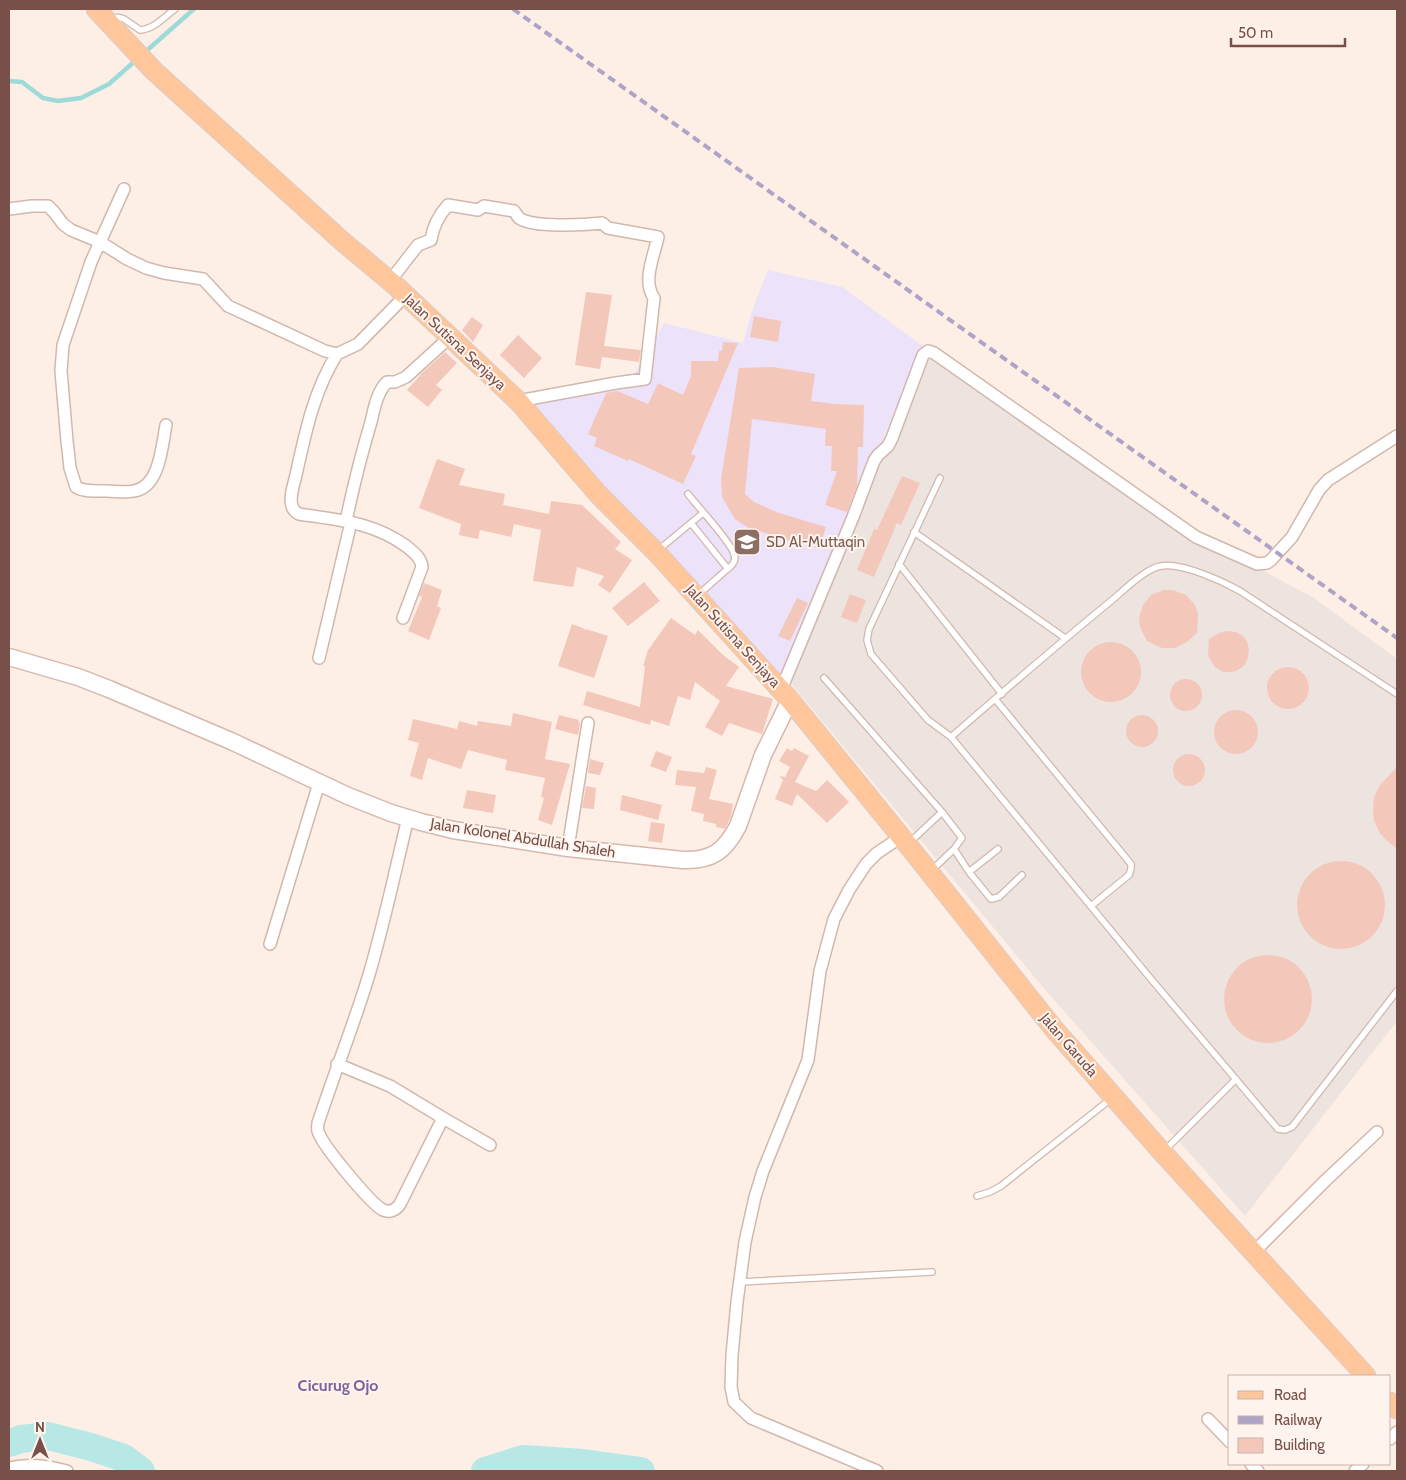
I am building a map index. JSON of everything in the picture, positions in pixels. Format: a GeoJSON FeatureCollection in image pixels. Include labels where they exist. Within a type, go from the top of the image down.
{"type":"FeatureCollection","features":[{"type":"Feature","properties":{"kind":"main road","name":"Jalan Sutisna Senjaya"},"geometry":{"type":"LineString","coordinates":[[96,9],[154,71],[406,295],[518,401],[598,494],[656,552],[785,695]]}},
{"type":"Feature","properties":{"kind":"main road","name":"Jalan Kolonel Abdullah Shaleh"},"geometry":{"type":"LineString","coordinates":[[9,657],[109,688],[231,741],[367,804],[408,818],[453,830],[568,848],[691,861],[708,858],[719,852],[727,844],[738,826],[785,695]]}},
{"type":"Feature","properties":{"kind":"main road","name":"Jalan Garuda"},"geometry":{"type":"LineString","coordinates":[[785,695],[1054,1029],[1162,1152],[1365,1375]]}},
{"type":"Feature","properties":{"kind":"street"},"geometry":{"type":"LineString","coordinates":[[124,189],[86,274],[65,337],[61,362],[70,468],[76,487],[86,490],[117,492],[134,491],[142,488],[156,472],[166,425]]}},
{"type":"Feature","properties":{"kind":"street"},"geometry":{"type":"LineString","coordinates":[[390,281],[418,245],[431,240],[439,215],[448,205],[478,210],[484,206],[514,211],[519,218],[533,223],[602,224],[608,228],[658,237],[648,290],[654,298],[645,379],[518,401]]}},
{"type":"Feature","properties":{"kind":"street"},"geometry":{"type":"LineString","coordinates":[[9,209],[48,206],[66,227],[100,242],[127,259],[146,268],[164,273],[203,279],[220,299],[236,310],[275,326],[314,347],[337,354]]}},
{"type":"Feature","properties":{"kind":"street"},"geometry":{"type":"LineString","coordinates":[[403,618],[422,567],[420,559],[387,534],[348,522],[299,514],[292,509],[291,501],[301,453],[316,399],[330,366],[337,354],[358,344],[406,295]]}},
{"type":"Feature","properties":{"kind":"street"},"geometry":{"type":"LineString","coordinates":[[319,658],[364,444],[378,396],[387,382],[395,382],[406,377],[451,336]]}},
{"type":"Feature","properties":{"kind":"street"},"geometry":{"type":"LineString","coordinates":[[785,695],[874,461],[890,442],[923,354],[928,351],[934,352],[1196,537],[1257,564],[1267,563],[1271,560],[1292,537],[1318,490],[1328,480],[1397,436]]}},
{"type":"Feature","properties":{"kind":"street"},"geometry":{"type":"LineString","coordinates":[[568,848],[588,723]]}},
{"type":"Feature","properties":{"kind":"street"},"geometry":{"type":"LineString","coordinates":[[270,944],[319,783]]}},
{"type":"Feature","properties":{"kind":"street"},"geometry":{"type":"LineString","coordinates":[[408,818],[375,953],[318,1123],[318,1131],[346,1171],[363,1191],[382,1210],[389,1212],[397,1208],[443,1118]]}},
{"type":"Feature","properties":{"kind":"street"},"geometry":{"type":"LineString","coordinates":[[877,1471],[751,1418],[734,1402],[731,1387],[732,1355],[745,1242],[763,1171],[808,1060],[820,971],[834,919],[849,890],[866,864],[878,853],[904,841]]}},
{"type":"Feature","properties":{"kind":"street"},"geometry":{"type":"LineString","coordinates":[[337,1064],[390,1086],[490,1145]]}},
{"type":"Feature","properties":{"kind":"street"},"geometry":{"type":"LineString","coordinates":[[1254,1253],[1326,1180],[1377,1132]]}},
{"type":"Feature","properties":{"kind":"street"},"geometry":{"type":"LineString","coordinates":[[1208,1420],[1228,1440]]}},
{"type":"Feature","properties":{"kind":"street"},"geometry":{"type":"LineString","coordinates":[[9,1468],[23,1464],[67,1471]]}},
{"type":"Feature","properties":{"kind":"lane"},"geometry":{"type":"LineString","coordinates":[[109,24],[118,17],[124,18],[140,30],[149,28],[156,25],[175,9]]}},
{"type":"Feature","properties":{"kind":"lane"},"geometry":{"type":"LineString","coordinates":[[940,478],[869,629],[867,640],[869,650],[928,720],[951,737],[1275,1126],[1282,1130],[1289,1129],[1397,992]]}},
{"type":"Feature","properties":{"kind":"lane"},"geometry":{"type":"LineString","coordinates":[[688,494],[733,552],[735,560],[728,569],[697,597]]}},
{"type":"Feature","properties":{"kind":"lane"},"geometry":{"type":"LineString","coordinates":[[656,552],[703,513]]}},
{"type":"Feature","properties":{"kind":"lane"},"geometry":{"type":"LineString","coordinates":[[691,523],[728,569]]}},
{"type":"Feature","properties":{"kind":"lane"},"geometry":{"type":"LineString","coordinates":[[914,532],[1065,638]]}},
{"type":"Feature","properties":{"kind":"lane"},"geometry":{"type":"LineString","coordinates":[[899,564],[1002,694]]}},
{"type":"Feature","properties":{"kind":"lane"},"geometry":{"type":"LineString","coordinates":[[951,737],[1065,638],[1153,569],[1162,566],[1175,566],[1240,591],[1397,694]]}},
{"type":"Feature","properties":{"kind":"lane"},"geometry":{"type":"LineString","coordinates":[[824,678],[942,812],[962,838],[954,849],[930,873]]}},
{"type":"Feature","properties":{"kind":"lane"},"geometry":{"type":"LineString","coordinates":[[995,699],[1131,864],[1129,875],[1091,906]]}},
{"type":"Feature","properties":{"kind":"lane"},"geometry":{"type":"LineString","coordinates":[[904,841],[942,812]]}},
{"type":"Feature","properties":{"kind":"lane"},"geometry":{"type":"LineString","coordinates":[[954,849],[969,872],[991,898],[995,899],[1022,875]]}},
{"type":"Feature","properties":{"kind":"lane"},"geometry":{"type":"LineString","coordinates":[[969,872],[998,849]]}},
{"type":"Feature","properties":{"kind":"lane"},"geometry":{"type":"LineString","coordinates":[[1162,1152],[1236,1080]]}},
{"type":"Feature","properties":{"kind":"lane"},"geometry":{"type":"LineString","coordinates":[[977,1196],[1001,1186],[1114,1097]]}},
{"type":"Feature","properties":{"kind":"lane"},"geometry":{"type":"LineString","coordinates":[[740,1282],[932,1272]]}},
{"type":"Feature","properties":{"kind":"shaded area","name":"SD Al-Muttaqin"},"geometry":{"type":"Polygon","coordinates":[[[768,270],[842,287],[923,346],[779,682],[531,403],[630,381],[664,323],[743,343],[752,311],[768,270]]]}},
{"type":"Feature","properties":{"kind":"shaded area"},"geometry":{"type":"Polygon","coordinates":[[[930,354],[1199,543],[1256,567],[1314,598],[1397,659],[1397,1021],[1245,1216],[1041,985],[789,681],[879,457],[926,355],[930,354]]]}},
{"type":"Feature","properties":{"kind":"building"},"geometry":{"type":"Polygon","coordinates":[[[586,292],[612,295],[604,346],[641,350],[639,362],[602,357],[600,369],[575,365],[586,292]]]}},
{"type":"Feature","properties":{"kind":"building"},"geometry":{"type":"Polygon","coordinates":[[[754,316],[781,321],[778,342],[750,337],[754,316]]]}},
{"type":"Feature","properties":{"kind":"building"},"geometry":{"type":"Polygon","coordinates":[[[472,317],[483,325],[473,342],[462,330],[472,317]]]}},
{"type":"Feature","properties":{"kind":"building"},"geometry":{"type":"Polygon","coordinates":[[[518,335],[542,358],[524,378],[500,355],[518,335]]]}},
{"type":"Feature","properties":{"kind":"building"},"geometry":{"type":"Polygon","coordinates":[[[723,342],[738,343],[691,454],[696,456],[683,484],[629,459],[628,461],[594,446],[597,438],[588,434],[606,393],[617,391],[648,404],[658,383],[683,395],[691,376],[691,361],[718,361],[719,351],[722,351],[723,342]]]}},
{"type":"Feature","properties":{"kind":"building"},"geometry":{"type":"Polygon","coordinates":[[[445,352],[457,363],[436,385],[442,390],[428,407],[407,390],[445,352]]]}},
{"type":"Feature","properties":{"kind":"building"},"geometry":{"type":"Polygon","coordinates":[[[773,367],[815,374],[811,401],[864,405],[863,447],[858,447],[857,486],[847,512],[825,505],[837,471],[831,471],[832,446],[825,446],[826,429],[752,419],[745,494],[754,502],[779,513],[826,527],[819,548],[793,540],[792,542],[747,527],[735,519],[722,497],[721,479],[739,368],[773,367]]]}},
{"type":"Feature","properties":{"kind":"building"},"geometry":{"type":"Polygon","coordinates":[[[437,459],[465,469],[459,485],[505,494],[503,505],[549,514],[551,501],[582,505],[621,542],[615,549],[632,560],[610,593],[598,585],[604,576],[577,567],[573,587],[533,581],[541,530],[514,524],[511,537],[480,530],[478,539],[459,535],[461,524],[419,508],[437,459]]]}},
{"type":"Feature","properties":{"kind":"building"},"geometry":{"type":"Polygon","coordinates":[[[902,476],[920,483],[901,525],[897,523],[874,577],[857,570],[874,529],[877,530],[902,476]]]}},
{"type":"Feature","properties":{"kind":"building"},"geometry":{"type":"Polygon","coordinates":[[[644,582],[660,601],[628,626],[612,608],[644,582]]]}},
{"type":"Feature","properties":{"kind":"building"},"geometry":{"type":"Polygon","coordinates":[[[424,583],[442,590],[437,606],[441,608],[429,640],[408,631],[422,597],[419,596],[424,583]]]}},
{"type":"Feature","properties":{"kind":"building"},"geometry":{"type":"Polygon","coordinates":[[[1164,590],[1173,590],[1186,595],[1195,605],[1198,614],[1197,633],[1187,642],[1175,648],[1162,648],[1147,641],[1140,627],[1139,618],[1143,605],[1151,595],[1164,590]]]}},
{"type":"Feature","properties":{"kind":"building"},"geometry":{"type":"Polygon","coordinates":[[[850,594],[866,600],[857,623],[841,617],[850,594]]]}},
{"type":"Feature","properties":{"kind":"building"},"geometry":{"type":"Polygon","coordinates":[[[797,598],[808,603],[790,641],[778,636],[797,598]]]}},
{"type":"Feature","properties":{"kind":"building"},"geometry":{"type":"Polygon","coordinates":[[[671,618],[695,635],[698,630],[723,655],[739,667],[726,686],[773,699],[762,734],[729,723],[722,736],[705,727],[720,701],[695,682],[690,700],[678,696],[669,726],[651,720],[650,725],[583,705],[587,691],[640,707],[645,666],[643,666],[648,650],[671,618]]]}},
{"type":"Feature","properties":{"kind":"building"},"geometry":{"type":"Polygon","coordinates":[[[572,624],[585,629],[583,631],[586,629],[608,636],[594,678],[558,666],[572,624]]]}},
{"type":"Feature","properties":{"kind":"building"},"geometry":{"type":"Polygon","coordinates":[[[1227,631],[1236,632],[1243,636],[1249,649],[1248,658],[1244,666],[1236,671],[1223,672],[1215,667],[1208,656],[1209,639],[1227,631]]]}},
{"type":"Feature","properties":{"kind":"building"},"geometry":{"type":"Polygon","coordinates":[[[1111,642],[1127,647],[1132,651],[1136,656],[1141,672],[1136,688],[1132,693],[1127,697],[1111,702],[1095,697],[1090,693],[1086,688],[1081,672],[1086,656],[1090,651],[1095,647],[1111,642]]]}},
{"type":"Feature","properties":{"kind":"building"},"geometry":{"type":"Polygon","coordinates":[[[1284,667],[1292,667],[1303,673],[1309,688],[1303,703],[1292,709],[1284,709],[1273,703],[1267,692],[1267,684],[1273,673],[1284,667]]]}},
{"type":"Feature","properties":{"kind":"building"},"geometry":{"type":"Polygon","coordinates":[[[1186,679],[1197,684],[1202,695],[1197,706],[1186,711],[1175,706],[1170,695],[1175,684],[1186,679]]]}},
{"type":"Feature","properties":{"kind":"building"},"geometry":{"type":"Polygon","coordinates":[[[1240,710],[1252,716],[1257,723],[1257,741],[1252,748],[1245,753],[1232,754],[1224,751],[1217,744],[1214,728],[1217,720],[1224,713],[1240,710]]]}},
{"type":"Feature","properties":{"kind":"building"},"geometry":{"type":"Polygon","coordinates":[[[513,713],[552,722],[545,759],[570,764],[552,825],[538,820],[544,798],[541,797],[545,778],[505,770],[507,760],[468,750],[461,769],[428,758],[422,780],[410,776],[419,743],[408,740],[413,719],[457,729],[459,721],[477,726],[478,721],[511,726],[513,713]]]}},
{"type":"Feature","properties":{"kind":"building"},"geometry":{"type":"Polygon","coordinates":[[[559,715],[579,720],[578,735],[555,729],[559,715]]]}},
{"type":"Feature","properties":{"kind":"building"},"geometry":{"type":"Polygon","coordinates":[[[1142,715],[1154,719],[1158,731],[1154,743],[1142,747],[1130,743],[1126,731],[1130,719],[1142,715]]]}},
{"type":"Feature","properties":{"kind":"building"},"geometry":{"type":"Polygon","coordinates":[[[787,748],[792,751],[794,748],[809,756],[795,782],[816,791],[827,780],[849,802],[827,823],[797,794],[792,806],[775,799],[783,780],[779,776],[785,777],[790,767],[779,761],[787,748]]]}},
{"type":"Feature","properties":{"kind":"building"},"geometry":{"type":"Polygon","coordinates":[[[656,751],[672,757],[666,772],[650,766],[656,751]]]}},
{"type":"Feature","properties":{"kind":"building"},"geometry":{"type":"Polygon","coordinates":[[[1189,754],[1195,755],[1200,759],[1204,764],[1204,776],[1200,781],[1195,785],[1189,786],[1183,785],[1178,781],[1174,776],[1173,770],[1174,764],[1178,759],[1183,755],[1189,754]]]}},
{"type":"Feature","properties":{"kind":"building"},"geometry":{"type":"Polygon","coordinates":[[[590,759],[604,763],[600,775],[588,773],[590,759]]]}},
{"type":"Feature","properties":{"kind":"building"},"geometry":{"type":"Polygon","coordinates":[[[706,767],[717,770],[709,799],[733,804],[731,816],[725,829],[716,827],[716,824],[703,821],[704,814],[691,811],[696,787],[675,785],[677,770],[704,773],[706,767]]]}},
{"type":"Feature","properties":{"kind":"building"},"geometry":{"type":"Polygon","coordinates":[[[1397,767],[1397,849],[1379,832],[1374,820],[1373,811],[1374,797],[1380,785],[1397,767]]]}},
{"type":"Feature","properties":{"kind":"building"},"geometry":{"type":"Polygon","coordinates":[[[586,786],[596,788],[594,809],[582,808],[586,786]]]}},
{"type":"Feature","properties":{"kind":"building"},"geometry":{"type":"Polygon","coordinates":[[[467,790],[496,795],[493,813],[463,808],[467,790]]]}},
{"type":"Feature","properties":{"kind":"building"},"geometry":{"type":"Polygon","coordinates":[[[622,795],[662,805],[658,820],[620,810],[622,795]]]}},
{"type":"Feature","properties":{"kind":"building"},"geometry":{"type":"Polygon","coordinates":[[[651,822],[665,824],[662,843],[648,841],[651,822]]]}},
{"type":"Feature","properties":{"kind":"building"},"geometry":{"type":"Polygon","coordinates":[[[1341,861],[1358,865],[1372,874],[1381,888],[1385,905],[1381,922],[1372,936],[1358,945],[1341,949],[1324,945],[1310,936],[1301,922],[1297,905],[1301,888],[1310,874],[1324,865],[1341,861]]]}},
{"type":"Feature","properties":{"kind":"building"},"geometry":{"type":"Polygon","coordinates":[[[1268,955],[1285,959],[1299,968],[1308,982],[1312,999],[1308,1016],[1299,1030],[1285,1039],[1268,1043],[1251,1039],[1237,1030],[1228,1016],[1224,999],[1228,982],[1237,968],[1251,959],[1268,955]]]}},
{"type":"Feature","properties":{"kind":"waterway"},"geometry":{"type":"LineString","coordinates":[[144,53],[194,9]]}},
{"type":"Feature","properties":{"kind":"waterway"},"geometry":{"type":"LineString","coordinates":[[9,81],[22,82],[43,98],[58,101],[81,98],[109,84],[136,60]]}},
{"type":"Feature","properties":{"kind":"waterway"},"geometry":{"type":"LineString","coordinates":[[9,1443],[21,1439],[48,1436],[124,1458],[141,1471]]}},
{"type":"Feature","properties":{"kind":"waterway"},"geometry":{"type":"LineString","coordinates":[[485,1471],[523,1459],[583,1463],[641,1471]]}},
{"type":"Feature","properties":{"kind":"railway"},"geometry":{"type":"LineString","coordinates":[[513,9],[1397,638]]}},
{"type":"Feature","properties":{"kind":"place","name":"SD Al-Muttaqin"},"geometry":{"type":"Point","coordinates":[747,542]}},
{"type":"Feature","properties":{"kind":"district","name":"Cicurug Ojo"},"geometry":{"type":"Point","coordinates":[338,1385]}}]}
